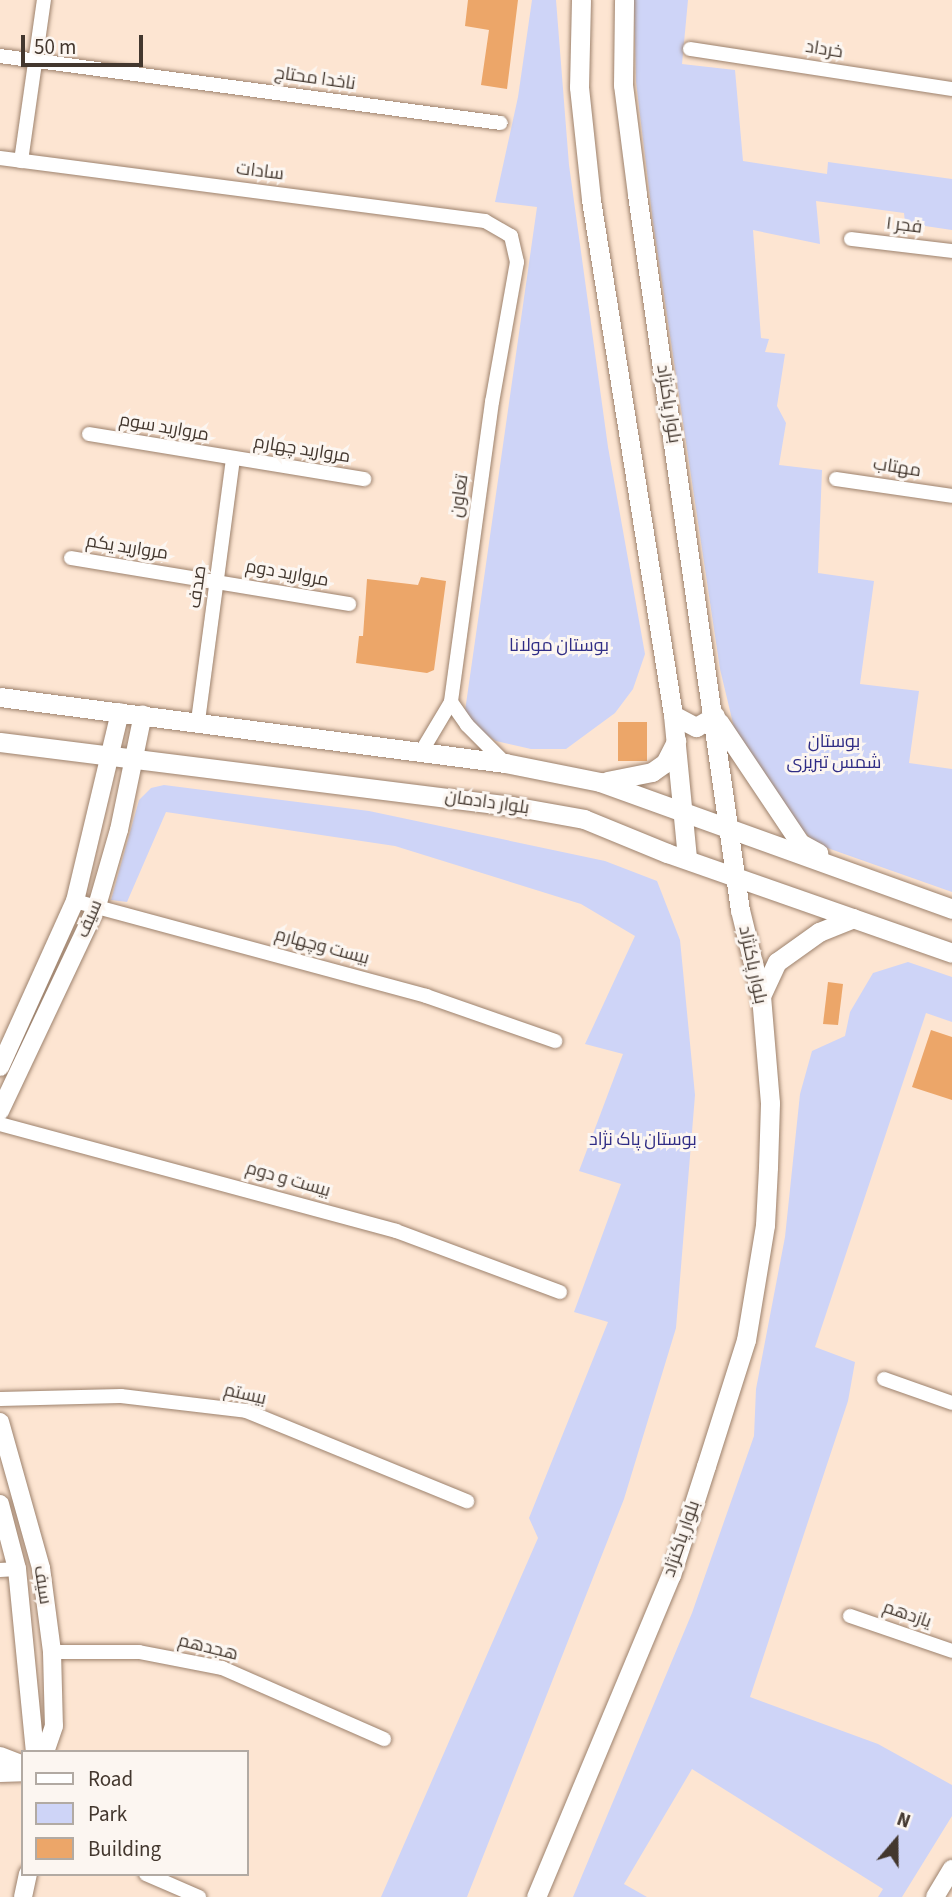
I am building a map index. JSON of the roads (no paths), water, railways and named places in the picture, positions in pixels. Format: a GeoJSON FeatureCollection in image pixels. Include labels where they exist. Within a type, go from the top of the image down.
{"type":"FeatureCollection","features":[{"type":"Feature","properties":{"kind":"main road"},"geometry":{"type":"LineString","coordinates":[[581,0],[579,87],[591,200],[673,715],[685,812],[687,859]]}},
{"type":"Feature","properties":{"kind":"main road","name":"بلوار پاکنژاد"},"geometry":{"type":"LineString","coordinates":[[536,1897],[671,1575],[746,1340],[765,1224],[768,1167],[770,1103],[761,996],[736,876],[732,829],[635,180],[623,85],[624,0]]}},
{"type":"Feature","properties":{"kind":"main road"},"geometry":{"type":"LineString","coordinates":[[0,697],[198,721],[505,764],[600,782],[952,909]]}},
{"type":"Feature","properties":{"kind":"main road"},"geometry":{"type":"LineString","coordinates":[[673,715],[696,727],[715,716],[800,843],[855,874]]}},
{"type":"Feature","properties":{"kind":"main road"},"geometry":{"type":"LineString","coordinates":[[600,782],[652,772],[665,763],[676,741]]}},
{"type":"Feature","properties":{"kind":"main road","name":"بلوار دادمان"},"geometry":{"type":"LineString","coordinates":[[0,742],[110,759],[512,806],[584,819],[687,859],[952,953]]}},
{"type":"Feature","properties":{"kind":"main road"},"geometry":{"type":"LineString","coordinates":[[761,996],[777,962],[819,932],[853,918]]}},
{"type":"Feature","properties":{"kind":"street"},"geometry":{"type":"LineString","coordinates":[[22,161],[44,0]]}},
{"type":"Feature","properties":{"kind":"street","name":"خرداد"},"geometry":{"type":"LineString","coordinates":[[690,50],[952,89]]}},
{"type":"Feature","properties":{"kind":"street","name":"ناخدا محتاج"},"geometry":{"type":"LineString","coordinates":[[0,56],[500,123]]}},
{"type":"Feature","properties":{"kind":"street","name":"سادات"},"geometry":{"type":"LineString","coordinates":[[0,158],[485,221],[511,236]]}},
{"type":"Feature","properties":{"kind":"street","name":"تعاون"},"geometry":{"type":"LineString","coordinates":[[420,754],[451,702],[492,402],[517,262],[511,236]]}},
{"type":"Feature","properties":{"kind":"street","name":"فجر ۱"},"geometry":{"type":"LineString","coordinates":[[851,239],[952,251]]}},
{"type":"Feature","properties":{"kind":"street","name":"مروارید سوم"},"geometry":{"type":"LineString","coordinates":[[89,434],[233,459]]}},
{"type":"Feature","properties":{"kind":"street","name":"مروارید چهارم"},"geometry":{"type":"LineString","coordinates":[[233,459],[364,479]]}},
{"type":"Feature","properties":{"kind":"street","name":"صدف"},"geometry":{"type":"LineString","coordinates":[[198,721],[219,582],[233,459]]}},
{"type":"Feature","properties":{"kind":"street","name":"مهتاب"},"geometry":{"type":"LineString","coordinates":[[836,479],[952,496]]}},
{"type":"Feature","properties":{"kind":"street","name":"مروارید یکم"},"geometry":{"type":"LineString","coordinates":[[71,558],[219,582]]}},
{"type":"Feature","properties":{"kind":"street","name":"مروارید دوم"},"geometry":{"type":"LineString","coordinates":[[219,582],[349,604]]}},
{"type":"Feature","properties":{"kind":"street"},"geometry":{"type":"LineString","coordinates":[[451,702],[467,725],[505,764]]}},
{"type":"Feature","properties":{"kind":"street","name":"سیف"},"geometry":{"type":"LineString","coordinates":[[0,1067],[75,901],[120,712]]}},
{"type":"Feature","properties":{"kind":"street","name":"سیف"},"geometry":{"type":"LineString","coordinates":[[0,1111],[97,906],[135,761],[143,715]]}},
{"type":"Feature","properties":{"kind":"street","name":"بیست وچهارم"},"geometry":{"type":"LineString","coordinates":[[75,901],[426,996],[555,1041]]}},
{"type":"Feature","properties":{"kind":"street","name":"بیست و دوم"},"geometry":{"type":"LineString","coordinates":[[0,1124],[396,1231],[560,1292]]}},
{"type":"Feature","properties":{"kind":"street"},"geometry":{"type":"LineString","coordinates":[[884,1379],[952,1403]]}},
{"type":"Feature","properties":{"kind":"street","name":"بیستم"},"geometry":{"type":"LineString","coordinates":[[0,1399],[121,1396],[246,1411],[467,1501]]}},
{"type":"Feature","properties":{"kind":"street","name":"سیف"},"geometry":{"type":"LineString","coordinates":[[0,1422],[41,1568],[52,1652],[54,1726],[46,1750]]}},
{"type":"Feature","properties":{"kind":"street","name":"سیف"},"geometry":{"type":"LineString","coordinates":[[0,1504],[8,1570],[26,1651],[35,1750]]}},
{"type":"Feature","properties":{"kind":"street"},"geometry":{"type":"LineString","coordinates":[[8,1570],[41,1568]]}},
{"type":"Feature","properties":{"kind":"street","name":"یازدهم"},"geometry":{"type":"LineString","coordinates":[[850,1616],[952,1651]]}},
{"type":"Feature","properties":{"kind":"street"},"geometry":{"type":"LineString","coordinates":[[26,1651],[52,1652]]}},
{"type":"Feature","properties":{"kind":"street","name":"هجدهم"},"geometry":{"type":"LineString","coordinates":[[52,1652],[139,1652],[222,1668],[384,1740]]}},
{"type":"Feature","properties":{"kind":"street"},"geometry":{"type":"LineString","coordinates":[[0,1756],[21,1764]]}},
{"type":"Feature","properties":{"kind":"street"},"geometry":{"type":"LineString","coordinates":[[0,1773],[21,1772]]}},
{"type":"Feature","properties":{"kind":"street"},"geometry":{"type":"LineString","coordinates":[[939,1896],[952,1869]]}},
{"type":"Feature","properties":{"kind":"street"},"geometry":{"type":"LineString","coordinates":[[23,1897],[28,1876]]}},
{"type":"Feature","properties":{"kind":"street"},"geometry":{"type":"LineString","coordinates":[[151,1876],[199,1897]]}},
{"type":"Feature","properties":{"kind":"park label","name":"بوستان مولانا"},"geometry":{"type":"Point","coordinates":[559,646]}},
{"type":"Feature","properties":{"kind":"park label","name":"بوستان شمس تبریزی"},"geometry":{"type":"Point","coordinates":[834,753]}},
{"type":"Feature","properties":{"kind":"park label","name":"بوستان پاک نژاد"},"geometry":{"type":"Point","coordinates":[643,1140]}}]}
